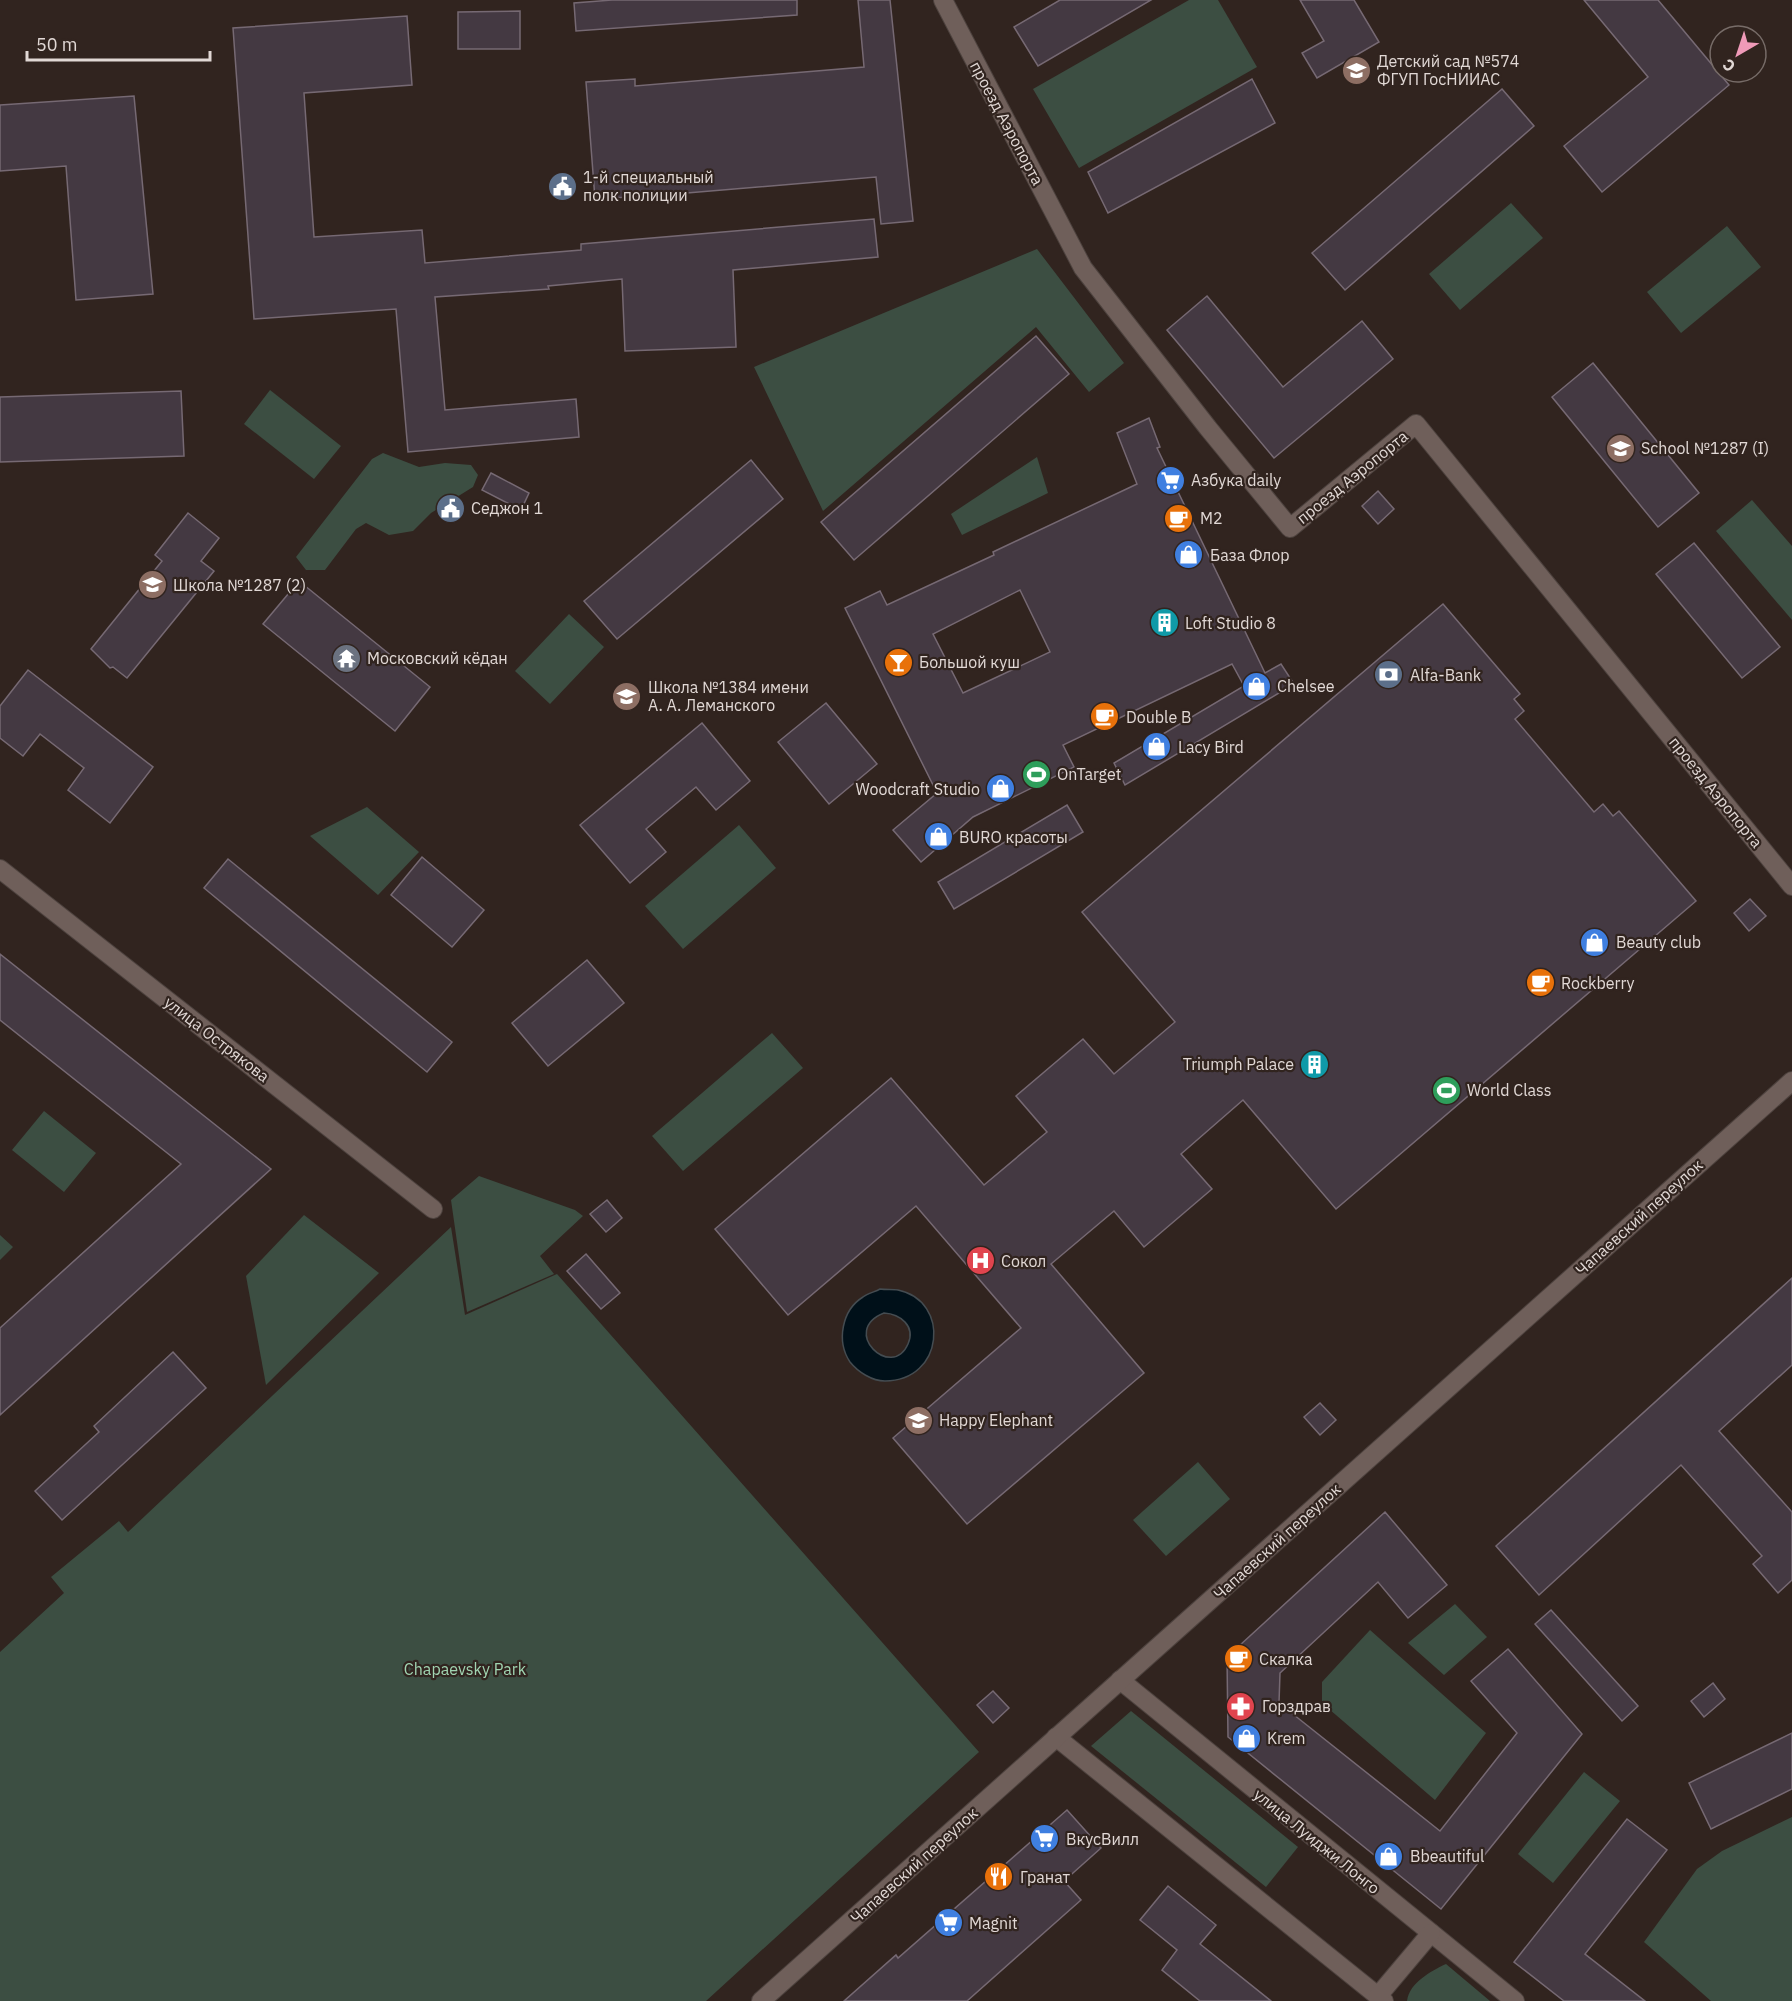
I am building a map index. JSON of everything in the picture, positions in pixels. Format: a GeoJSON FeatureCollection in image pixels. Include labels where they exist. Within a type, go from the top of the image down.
{"type":"FeatureCollection","features":[{"type":"Feature","properties":{"kind":"street","name":"проезд Аэропорта"},"geometry":{"type":"LineString","coordinates":[[943,0],[1083,268],[1208,428],[1290,528],[1416,424],[1792,886]]}},
{"type":"Feature","properties":{"kind":"street","name":"улица Острякова"},"geometry":{"type":"LineString","coordinates":[[0,869],[433,1209]]}},
{"type":"Feature","properties":{"kind":"street","name":"Чапаевский переулок"},"geometry":{"type":"LineString","coordinates":[[761,2001],[1792,1081]]}},
{"type":"Feature","properties":{"kind":"street","name":"улица Луиджи Лонго"},"geometry":{"type":"LineString","coordinates":[[1120,1680],[1515,2001]]}},
{"type":"Feature","properties":{"kind":"street"},"geometry":{"type":"LineString","coordinates":[[1056,1737],[1381,1999],[1431,1933]]}},
{"type":"Feature","properties":{"kind":"green space"},"geometry":{"type":"Polygon","coordinates":[[[1189,0],[1218,0],[1257,67],[1079,168],[1033,89],[1189,0]]]}},
{"type":"Feature","properties":{"kind":"green space"},"geometry":{"type":"Polygon","coordinates":[[[1511,203],[1543,238],[1460,310],[1429,274],[1511,203]]]}},
{"type":"Feature","properties":{"kind":"green space"},"geometry":{"type":"Polygon","coordinates":[[[1727,226],[1761,267],[1681,333],[1647,292],[1727,226]]]}},
{"type":"Feature","properties":{"kind":"green space"},"geometry":{"type":"Polygon","coordinates":[[[1037,249],[1124,363],[1089,392],[1036,327],[823,511],[754,367],[1037,249]]]}},
{"type":"Feature","properties":{"kind":"green space"},"geometry":{"type":"Polygon","coordinates":[[[270,390],[341,446],[314,479],[244,424],[270,390]]]}},
{"type":"Feature","properties":{"kind":"green space"},"geometry":{"type":"Polygon","coordinates":[[[383,453],[419,467],[445,463],[471,465],[478,475],[473,487],[431,513],[413,531],[389,535],[366,523],[356,529],[325,570],[306,570],[296,557],[372,459],[383,453]]]}},
{"type":"Feature","properties":{"kind":"green space"},"geometry":{"type":"Polygon","coordinates":[[[1037,457],[1048,493],[962,535],[951,514],[1037,457]]]}},
{"type":"Feature","properties":{"kind":"green space"},"geometry":{"type":"Polygon","coordinates":[[[1752,500],[1792,546],[1792,620],[1716,531],[1752,500]]]}},
{"type":"Feature","properties":{"kind":"green space"},"geometry":{"type":"Polygon","coordinates":[[[569,614],[604,647],[550,704],[515,671],[569,614]]]}},
{"type":"Feature","properties":{"kind":"green space"},"geometry":{"type":"Polygon","coordinates":[[[367,807],[419,852],[378,895],[310,836],[367,807]]]}},
{"type":"Feature","properties":{"kind":"green space"},"geometry":{"type":"Polygon","coordinates":[[[739,825],[776,868],[683,949],[645,906],[739,825]]]}},
{"type":"Feature","properties":{"kind":"green space"},"geometry":{"type":"Polygon","coordinates":[[[772,1033],[803,1068],[683,1171],[652,1136],[772,1033]]]}},
{"type":"Feature","properties":{"kind":"green space"},"geometry":{"type":"Polygon","coordinates":[[[44,1111],[96,1153],[64,1192],[12,1150],[44,1111]]]}},
{"type":"Feature","properties":{"kind":"green space"},"geometry":{"type":"Polygon","coordinates":[[[479,1176],[575,1210],[583,1216],[540,1256],[554,1274],[467,1312],[451,1200],[479,1176]]]}},
{"type":"Feature","properties":{"kind":"green space"},"geometry":{"type":"Polygon","coordinates":[[[304,1215],[379,1273],[266,1385],[246,1276],[304,1215]]]}},
{"type":"Feature","properties":{"kind":"green space","name":"Chapaevsky Park"},"geometry":{"type":"Polygon","coordinates":[[[451,1227],[465,1315],[557,1274],[979,1752],[706,2001],[0,2001],[0,1652],[64,1593],[51,1577],[119,1521],[128,1532],[451,1227]]]}},
{"type":"Feature","properties":{"kind":"green space"},"geometry":{"type":"Polygon","coordinates":[[[0,1235],[13,1247],[0,1260],[0,1235]]]}},
{"type":"Feature","properties":{"kind":"green space"},"geometry":{"type":"Polygon","coordinates":[[[1198,1462],[1230,1499],[1166,1556],[1133,1520],[1198,1462]]]}},
{"type":"Feature","properties":{"kind":"green space"},"geometry":{"type":"Polygon","coordinates":[[[1455,1604],[1487,1637],[1444,1675],[1408,1643],[1455,1604]]]}},
{"type":"Feature","properties":{"kind":"green space"},"geometry":{"type":"Polygon","coordinates":[[[1370,1630],[1486,1733],[1435,1800],[1322,1703],[1322,1682],[1370,1630]]]}},
{"type":"Feature","properties":{"kind":"green space"},"geometry":{"type":"Polygon","coordinates":[[[1131,1711],[1298,1847],[1266,1887],[1091,1746],[1131,1711]]]}},
{"type":"Feature","properties":{"kind":"green space"},"geometry":{"type":"Polygon","coordinates":[[[1584,1772],[1620,1801],[1553,1883],[1518,1854],[1584,1772]]]}},
{"type":"Feature","properties":{"kind":"green space"},"geometry":{"type":"Polygon","coordinates":[[[1792,1817],[1792,2001],[1711,2001],[1644,1942],[1697,1869],[1722,1851],[1792,1817]]]}},
{"type":"Feature","properties":{"kind":"green space"},"geometry":{"type":"Polygon","coordinates":[[[1446,1964],[1490,2001],[1407,2001],[1416,1983],[1446,1964]]]}},
{"type":"Feature","properties":{"kind":"shaded area"},"geometry":{"type":"Polygon","coordinates":[[[880,1289],[898,1290],[915,1297],[927,1309],[933,1324],[933,1340],[929,1355],[919,1368],[905,1378],[880,1381],[870,1378],[853,1366],[843,1345],[843,1326],[850,1310],[865,1296],[880,1289]],[[884,1313],[871,1321],[867,1331],[868,1340],[873,1349],[882,1355],[891,1357],[901,1354],[908,1344],[910,1332],[905,1322],[884,1313]]]}},
{"type":"Feature","properties":{"kind":"building"},"geometry":{"type":"Polygon","coordinates":[[[612,0],[797,0],[797,15],[576,31],[574,3],[612,0]]]}},
{"type":"Feature","properties":{"kind":"building"},"geometry":{"type":"Polygon","coordinates":[[[858,0],[890,0],[913,221],[881,224],[876,177],[595,199],[586,82],[635,79],[635,86],[864,67],[858,0]]]}},
{"type":"Feature","properties":{"kind":"building"},"geometry":{"type":"Polygon","coordinates":[[[1060,0],[1151,0],[1038,66],[1014,27],[1060,0]]]}},
{"type":"Feature","properties":{"kind":"building"},"geometry":{"type":"Polygon","coordinates":[[[1300,0],[1354,0],[1379,42],[1317,78],[1302,53],[1324,41],[1300,0]]]}},
{"type":"Feature","properties":{"kind":"building"},"geometry":{"type":"Polygon","coordinates":[[[1584,0],[1658,0],[1708,60],[1708,84],[1729,85],[1602,192],[1564,146],[1648,77],[1584,0]]]}},
{"type":"Feature","properties":{"kind":"building"},"geometry":{"type":"Polygon","coordinates":[[[520,11],[520,49],[458,49],[458,12],[520,11]]]}},
{"type":"Feature","properties":{"kind":"building"},"geometry":{"type":"Polygon","coordinates":[[[407,16],[412,85],[304,93],[314,237],[422,230],[425,263],[581,250],[581,244],[874,219],[878,257],[733,270],[736,347],[625,351],[622,279],[548,286],[549,289],[435,297],[445,410],[576,399],[579,437],[408,452],[396,309],[254,319],[233,28],[407,16]]]}},
{"type":"Feature","properties":{"kind":"building"},"geometry":{"type":"Polygon","coordinates":[[[1252,79],[1275,123],[1108,213],[1088,172],[1252,79]]]}},
{"type":"Feature","properties":{"kind":"building"},"geometry":{"type":"Polygon","coordinates":[[[1502,89],[1534,126],[1345,290],[1312,253],[1502,89]]]}},
{"type":"Feature","properties":{"kind":"building"},"geometry":{"type":"Polygon","coordinates":[[[134,96],[153,294],[76,300],[66,166],[0,171],[0,105],[134,96]]]}},
{"type":"Feature","properties":{"kind":"building"},"geometry":{"type":"Polygon","coordinates":[[[1207,296],[1283,387],[1362,321],[1393,359],[1274,458],[1167,330],[1207,296]]]}},
{"type":"Feature","properties":{"kind":"building"},"geometry":{"type":"Polygon","coordinates":[[[1036,336],[1069,374],[854,560],[821,522],[1036,336]]]}},
{"type":"Feature","properties":{"kind":"building"},"geometry":{"type":"Polygon","coordinates":[[[1593,363],[1699,493],[1658,527],[1552,397],[1593,363]]]}},
{"type":"Feature","properties":{"kind":"building"},"geometry":{"type":"Polygon","coordinates":[[[181,391],[184,456],[0,462],[0,397],[181,391]]]}},
{"type":"Feature","properties":{"kind":"building"},"geometry":{"type":"Polygon","coordinates":[[[1149,418],[1160,447],[1157,448],[1265,673],[1281,664],[1294,684],[1125,785],[1114,763],[1244,686],[1232,664],[1063,745],[1074,767],[973,817],[921,862],[893,830],[937,793],[845,608],[880,591],[887,605],[1137,484],[1117,433],[1149,418]],[[1020,590],[933,634],[963,693],[1050,652],[1020,590]]]}},
{"type":"Feature","properties":{"kind":"building"},"geometry":{"type":"Polygon","coordinates":[[[751,460],[783,499],[617,639],[584,601],[751,460]]]}},
{"type":"Feature","properties":{"kind":"building"},"geometry":{"type":"Polygon","coordinates":[[[491,473],[529,493],[521,510],[482,490],[491,473]]]}},
{"type":"Feature","properties":{"kind":"building"},"geometry":{"type":"Polygon","coordinates":[[[1378,491],[1394,509],[1378,524],[1362,506],[1378,491]]]}},
{"type":"Feature","properties":{"kind":"building"},"geometry":{"type":"Polygon","coordinates":[[[188,513],[219,538],[201,561],[214,571],[127,678],[113,667],[110,668],[91,649],[162,561],[155,555],[188,513]]]}},
{"type":"Feature","properties":{"kind":"building"},"geometry":{"type":"Polygon","coordinates":[[[1694,543],[1780,647],[1742,678],[1656,574],[1694,543]]]}},
{"type":"Feature","properties":{"kind":"building"},"geometry":{"type":"Polygon","coordinates":[[[299,581],[430,687],[395,731],[263,624],[299,581]]]}},
{"type":"Feature","properties":{"kind":"building","name":"Triumph Palace"},"geometry":{"type":"Polygon","coordinates":[[[1443,604],[1520,694],[1514,699],[1524,711],[1515,719],[1594,812],[1603,804],[1613,816],[1619,811],[1696,901],[1336,1209],[1243,1100],[1181,1154],[1212,1189],[1144,1247],[1114,1211],[1051,1264],[1144,1373],[967,1524],[893,1438],[1021,1328],[916,1206],[788,1315],[715,1229],[891,1078],[984,1185],[1047,1132],[1016,1096],[1083,1039],[1114,1074],[1175,1022],[1082,912],[1443,604]]]}},
{"type":"Feature","properties":{"kind":"building"},"geometry":{"type":"Polygon","coordinates":[[[28,670],[153,767],[110,823],[68,790],[84,768],[40,734],[23,756],[0,738],[0,706],[28,670]]]}},
{"type":"Feature","properties":{"kind":"building"},"geometry":{"type":"Polygon","coordinates":[[[826,703],[877,764],[829,804],[778,742],[826,703]]]}},
{"type":"Feature","properties":{"kind":"building"},"geometry":{"type":"Polygon","coordinates":[[[702,723],[750,781],[716,810],[696,787],[646,829],[666,852],[630,883],[580,825],[702,723]]]}},
{"type":"Feature","properties":{"kind":"building"},"geometry":{"type":"Polygon","coordinates":[[[1067,805],[1083,832],[954,909],[938,882],[1067,805]]]}},
{"type":"Feature","properties":{"kind":"building"},"geometry":{"type":"Polygon","coordinates":[[[422,857],[484,910],[452,947],[391,895],[422,857]]]}},
{"type":"Feature","properties":{"kind":"building"},"geometry":{"type":"Polygon","coordinates":[[[228,859],[452,1042],[427,1072],[204,888],[228,859]]]}},
{"type":"Feature","properties":{"kind":"building"},"geometry":{"type":"Polygon","coordinates":[[[1750,899],[1766,916],[1749,931],[1734,913],[1750,899]]]}},
{"type":"Feature","properties":{"kind":"building"},"geometry":{"type":"Polygon","coordinates":[[[0,954],[271,1169],[0,1415],[0,1328],[181,1164],[0,1020],[0,954]]]}},
{"type":"Feature","properties":{"kind":"building"},"geometry":{"type":"Polygon","coordinates":[[[587,960],[624,1003],[548,1066],[512,1023],[587,960]]]}},
{"type":"Feature","properties":{"kind":"building"},"geometry":{"type":"Polygon","coordinates":[[[607,1200],[622,1218],[606,1232],[590,1214],[607,1200]]]}},
{"type":"Feature","properties":{"kind":"building"},"geometry":{"type":"Polygon","coordinates":[[[586,1254],[620,1293],[601,1309],[567,1271],[586,1254]]]}},
{"type":"Feature","properties":{"kind":"building"},"geometry":{"type":"Polygon","coordinates":[[[1792,1278],[1792,1365],[1719,1431],[1792,1512],[1792,1580],[1778,1593],[1753,1564],[1762,1556],[1681,1465],[1539,1595],[1496,1546],[1792,1278]]]}},
{"type":"Feature","properties":{"kind":"building"},"geometry":{"type":"Polygon","coordinates":[[[173,1352],[206,1388],[62,1520],[35,1491],[99,1432],[94,1426],[173,1352]]]}},
{"type":"Feature","properties":{"kind":"building"},"geometry":{"type":"Polygon","coordinates":[[[1320,1403],[1336,1420],[1320,1435],[1304,1417],[1320,1403]]]}},
{"type":"Feature","properties":{"kind":"building"},"geometry":{"type":"Polygon","coordinates":[[[1385,1512],[1447,1585],[1408,1618],[1378,1582],[1280,1673],[1279,1703],[1440,1831],[1517,1733],[1471,1681],[1508,1649],[1582,1734],[1441,1909],[1228,1737],[1227,1657],[1385,1512]]]}},
{"type":"Feature","properties":{"kind":"building"},"geometry":{"type":"Polygon","coordinates":[[[1551,1610],[1638,1706],[1622,1721],[1535,1624],[1551,1610]]]}},
{"type":"Feature","properties":{"kind":"building"},"geometry":{"type":"Polygon","coordinates":[[[1713,1683],[1725,1699],[1704,1717],[1691,1701],[1713,1683]]]}},
{"type":"Feature","properties":{"kind":"building"},"geometry":{"type":"Polygon","coordinates":[[[993,1691],[1009,1708],[993,1723],[977,1705],[993,1691]]]}},
{"type":"Feature","properties":{"kind":"building"},"geometry":{"type":"Polygon","coordinates":[[[1792,1733],[1792,1789],[1711,1829],[1689,1783],[1792,1733]]]}},
{"type":"Feature","properties":{"kind":"building"},"geometry":{"type":"Polygon","coordinates":[[[1067,1810],[1101,1848],[1064,1881],[1081,1900],[967,2001],[844,2001],[896,1955],[898,1958],[1067,1810]]]}},
{"type":"Feature","properties":{"kind":"building"},"geometry":{"type":"Polygon","coordinates":[[[1627,1819],[1667,1850],[1585,1954],[1645,2001],[1564,2001],[1514,1962],[1627,1819]]]}},
{"type":"Feature","properties":{"kind":"building"},"geometry":{"type":"Polygon","coordinates":[[[1168,1886],[1216,1925],[1200,1944],[1271,2001],[1200,2001],[1162,1970],[1177,1950],[1140,1920],[1168,1886]]]}},
{"type":"Feature","properties":{"kind":"place","name":"Детский сад №574 ФГУП ГосНИИАС"},"geometry":{"type":"Point","coordinates":[1356,70]}},
{"type":"Feature","properties":{"kind":"place","name":"1-й специальный полк полиции"},"geometry":{"type":"Point","coordinates":[562,186]}},
{"type":"Feature","properties":{"kind":"place","name":"School №1287 (I)"},"geometry":{"type":"Point","coordinates":[1620,448]}},
{"type":"Feature","properties":{"kind":"place","name":"Азбука daily"},"geometry":{"type":"Point","coordinates":[1170,480]}},
{"type":"Feature","properties":{"kind":"place","name":"Седжон 1"},"geometry":{"type":"Point","coordinates":[450,508]}},
{"type":"Feature","properties":{"kind":"place","name":"M2"},"geometry":{"type":"Point","coordinates":[1179,518]}},
{"type":"Feature","properties":{"kind":"place","name":"База Флор"},"geometry":{"type":"Point","coordinates":[1189,555]}},
{"type":"Feature","properties":{"kind":"place","name":"Школа №1287 (2)"},"geometry":{"type":"Point","coordinates":[152,585]}},
{"type":"Feature","properties":{"kind":"place","name":"Loft Studio 8"},"geometry":{"type":"Point","coordinates":[1164,623]}},
{"type":"Feature","properties":{"kind":"place","name":"Московский кёдан"},"geometry":{"type":"Point","coordinates":[346,658]}},
{"type":"Feature","properties":{"kind":"place","name":"Большой куш"},"geometry":{"type":"Point","coordinates":[898,662]}},
{"type":"Feature","properties":{"kind":"place","name":"Alfa-Bank"},"geometry":{"type":"Point","coordinates":[1389,675]}},
{"type":"Feature","properties":{"kind":"place","name":"Chelsee"},"geometry":{"type":"Point","coordinates":[1256,686]}},
{"type":"Feature","properties":{"kind":"place","name":"Школа №1384 имени А. А. Леманского"},"geometry":{"type":"Point","coordinates":[627,696]}},
{"type":"Feature","properties":{"kind":"place","name":"Double B"},"geometry":{"type":"Point","coordinates":[1105,717]}},
{"type":"Feature","properties":{"kind":"place","name":"Lacy Bird"},"geometry":{"type":"Point","coordinates":[1157,747]}},
{"type":"Feature","properties":{"kind":"place","name":"OnTarget"},"geometry":{"type":"Point","coordinates":[1036,774]}},
{"type":"Feature","properties":{"kind":"place","name":"Woodcraft Studio"},"geometry":{"type":"Point","coordinates":[1001,789]}},
{"type":"Feature","properties":{"kind":"place","name":"BURO красоты"},"geometry":{"type":"Point","coordinates":[938,837]}},
{"type":"Feature","properties":{"kind":"place","name":"Beauty club"},"geometry":{"type":"Point","coordinates":[1595,942]}},
{"type":"Feature","properties":{"kind":"place","name":"Rockberry"},"geometry":{"type":"Point","coordinates":[1540,983]}},
{"type":"Feature","properties":{"kind":"place","name":"Triumph Palace"},"geometry":{"type":"Point","coordinates":[1315,1064]}},
{"type":"Feature","properties":{"kind":"place","name":"World Class"},"geometry":{"type":"Point","coordinates":[1446,1090]}},
{"type":"Feature","properties":{"kind":"place","name":"Сокол"},"geometry":{"type":"Point","coordinates":[980,1261]}},
{"type":"Feature","properties":{"kind":"place","name":"Happy Elephant"},"geometry":{"type":"Point","coordinates":[918,1420]}},
{"type":"Feature","properties":{"kind":"place","name":"Скалка"},"geometry":{"type":"Point","coordinates":[1238,1659]}},
{"type":"Feature","properties":{"kind":"place","name":"Горздрав"},"geometry":{"type":"Point","coordinates":[1241,1706]}},
{"type":"Feature","properties":{"kind":"place","name":"Krem"},"geometry":{"type":"Point","coordinates":[1246,1738]}},
{"type":"Feature","properties":{"kind":"place","name":"ВкусВилл"},"geometry":{"type":"Point","coordinates":[1045,1839]}},
{"type":"Feature","properties":{"kind":"place","name":"Bbeautiful"},"geometry":{"type":"Point","coordinates":[1389,1856]}},
{"type":"Feature","properties":{"kind":"place","name":"Гранат"},"geometry":{"type":"Point","coordinates":[999,1877]}},
{"type":"Feature","properties":{"kind":"place","name":"Magnit"},"geometry":{"type":"Point","coordinates":[948,1923]}}]}
